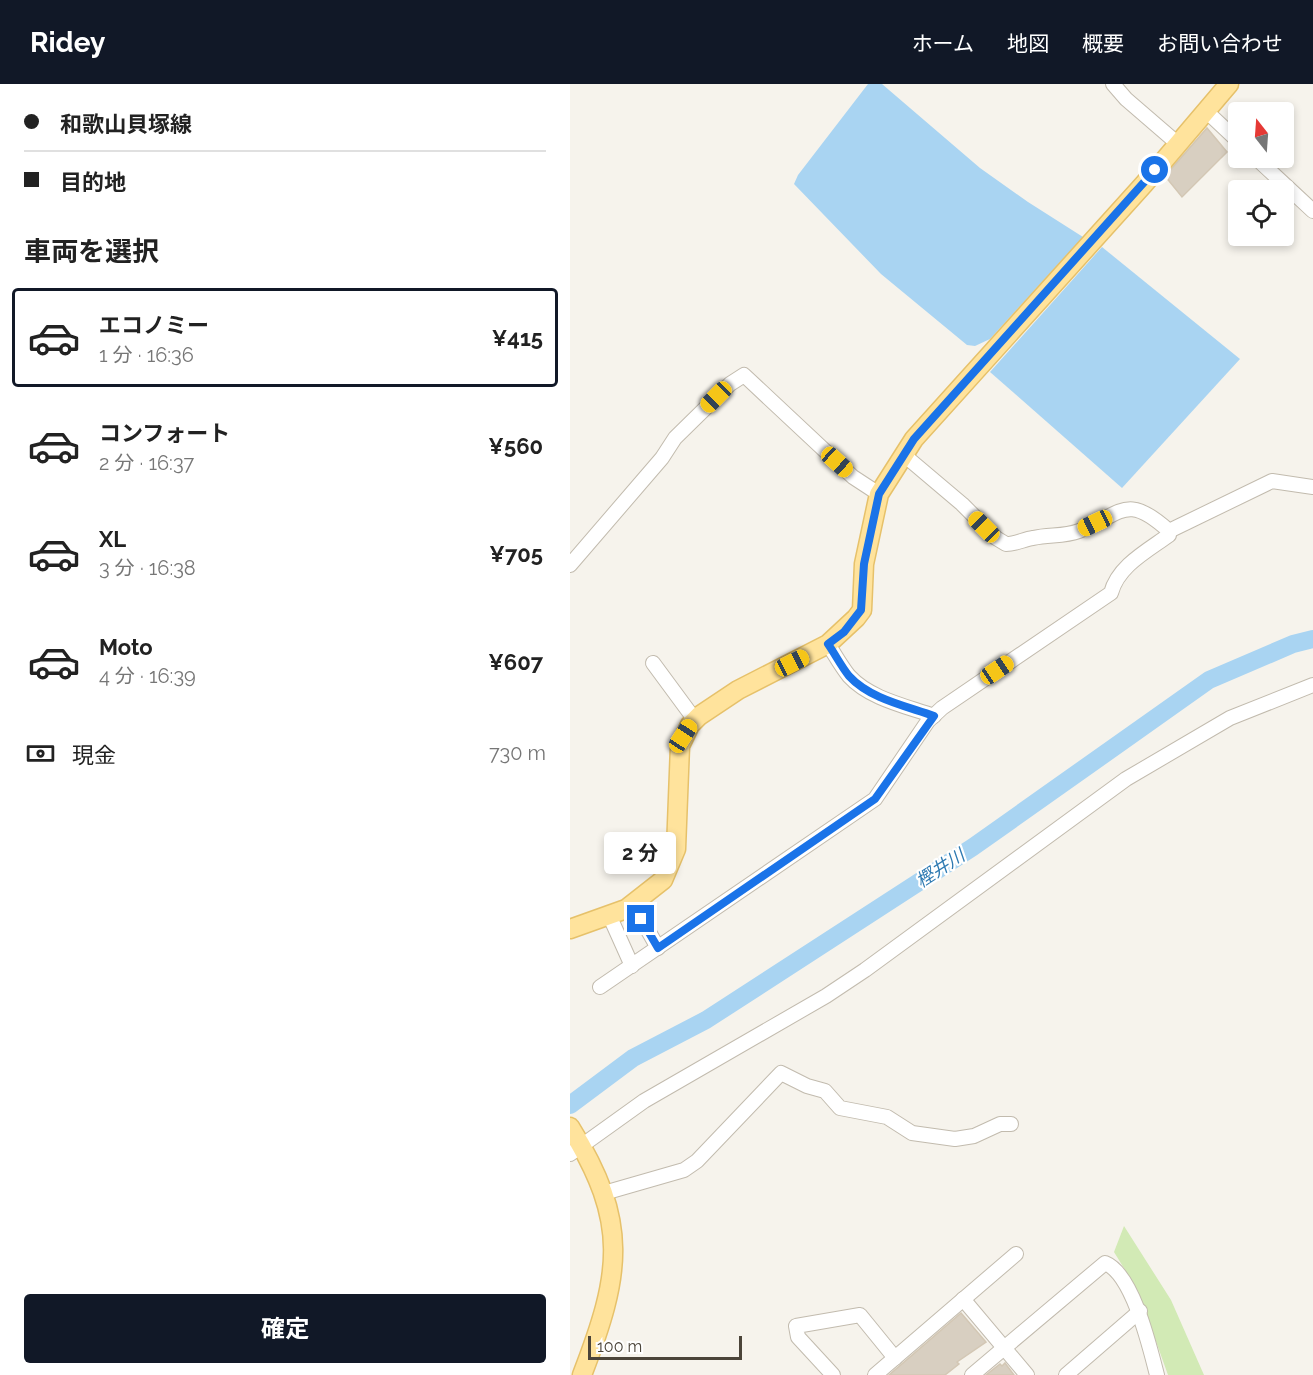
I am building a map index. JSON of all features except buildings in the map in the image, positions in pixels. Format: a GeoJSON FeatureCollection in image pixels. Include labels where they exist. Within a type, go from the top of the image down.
{"type":"FeatureCollection","features":[{"type":"Feature","properties":{"kind":"main road"},"geometry":{"type":"LineString","coordinates":[[570,929],[610,917],[633,904],[663,880],[676,849],[680,746],[695,720],[738,690],[828,644],[844,632],[861,610],[864,564],[879,494],[914,439],[1098,236],[1229,84]]}},
{"type":"Feature","properties":{"kind":"main road"},"geometry":{"type":"LineString","coordinates":[[570,1127],[578,1149],[597,1172],[613,1244],[611,1290],[600,1329],[582,1375]]}},
{"type":"Feature","properties":{"kind":"street"},"geometry":{"type":"LineString","coordinates":[[1113,84],[1126,99],[1177,143]]}},
{"type":"Feature","properties":{"kind":"street"},"geometry":{"type":"LineString","coordinates":[[1205,110],[1228,132]]}},
{"type":"Feature","properties":{"kind":"street"},"geometry":{"type":"LineString","coordinates":[[1267,168],[1313,211]]}},
{"type":"Feature","properties":{"kind":"street"},"geometry":{"type":"LineString","coordinates":[[570,565],[662,458],[675,438],[730,384],[744,375],[853,477],[879,494]]}},
{"type":"Feature","properties":{"kind":"street"},"geometry":{"type":"LineString","coordinates":[[904,455],[962,504],[996,538],[1006,544],[1033,538],[1062,537],[1119,510],[1131,508],[1150,514],[1168,531]]}},
{"type":"Feature","properties":{"kind":"street"},"geometry":{"type":"LineString","coordinates":[[1168,531],[1272,481],[1313,487]]}},
{"type":"Feature","properties":{"kind":"street"},"geometry":{"type":"LineString","coordinates":[[600,987],[875,799],[934,716],[958,696],[1111,593],[1114,580],[1135,559],[1169,535],[1168,531]]}},
{"type":"Feature","properties":{"kind":"street"},"geometry":{"type":"LineString","coordinates":[[828,644],[850,676],[862,687],[878,696],[934,716]]}},
{"type":"Feature","properties":{"kind":"street"},"geometry":{"type":"LineString","coordinates":[[653,663],[695,720]]}},
{"type":"Feature","properties":{"kind":"street"},"geometry":{"type":"LineString","coordinates":[[578,1149],[644,1101],[826,996],[865,970],[1126,779],[1230,718],[1313,685]]}},
{"type":"Feature","properties":{"kind":"street"},"geometry":{"type":"LineString","coordinates":[[633,904],[658,948]]}},
{"type":"Feature","properties":{"kind":"street"},"geometry":{"type":"LineString","coordinates":[[610,917],[632,966]]}},
{"type":"Feature","properties":{"kind":"street"},"geometry":{"type":"LineString","coordinates":[[603,1194],[684,1170],[697,1161],[781,1073],[825,1091],[840,1108],[887,1117],[912,1133],[955,1139],[974,1136],[1000,1124],[1011,1124]]}},
{"type":"Feature","properties":{"kind":"street"},"geometry":{"type":"LineString","coordinates":[[875,1375],[1016,1254]]}},
{"type":"Feature","properties":{"kind":"street"},"geometry":{"type":"LineString","coordinates":[[972,1375],[1105,1263],[1113,1268],[1140,1311],[1157,1375]]}},
{"type":"Feature","properties":{"kind":"street"},"geometry":{"type":"LineString","coordinates":[[963,1299],[1027,1375]]}},
{"type":"Feature","properties":{"kind":"street"},"geometry":{"type":"LineString","coordinates":[[1066,1375],[1140,1311]]}},
{"type":"Feature","properties":{"kind":"street"},"geometry":{"type":"LineString","coordinates":[[833,1375],[798,1337],[796,1326],[860,1315],[895,1358]]}},
{"type":"Feature","properties":{"kind":"green space"},"geometry":{"type":"Polygon","coordinates":[[[1124,1226],[1171,1300],[1204,1375],[1168,1375],[1138,1291],[1114,1252],[1124,1226]]]}},
{"type":"Feature","properties":{"kind":"water"},"geometry":{"type":"Polygon","coordinates":[[[868,84],[882,84],[980,168],[1083,237],[990,339],[975,346],[967,345],[881,274],[794,184],[798,175],[868,84]]]}},
{"type":"Feature","properties":{"kind":"water"},"geometry":{"type":"Polygon","coordinates":[[[1102,247],[1240,359],[1122,488],[990,372],[1102,247]]]}},
{"type":"Feature","properties":{"kind":"waterway","name":"樫井川"},"geometry":{"type":"LineString","coordinates":[[570,1105],[633,1058],[706,1020],[973,847],[1209,680],[1293,644],[1313,639]]}},
{"type":"Feature","properties":{"kind":"route"},"geometry":{"type":"LineString","coordinates":[[641,919],[658,948],[875,799],[934,716],[878,696],[862,687],[850,676],[828,644],[844,632],[861,610],[864,564],[879,494],[914,439],[1155,170]]}}]}
